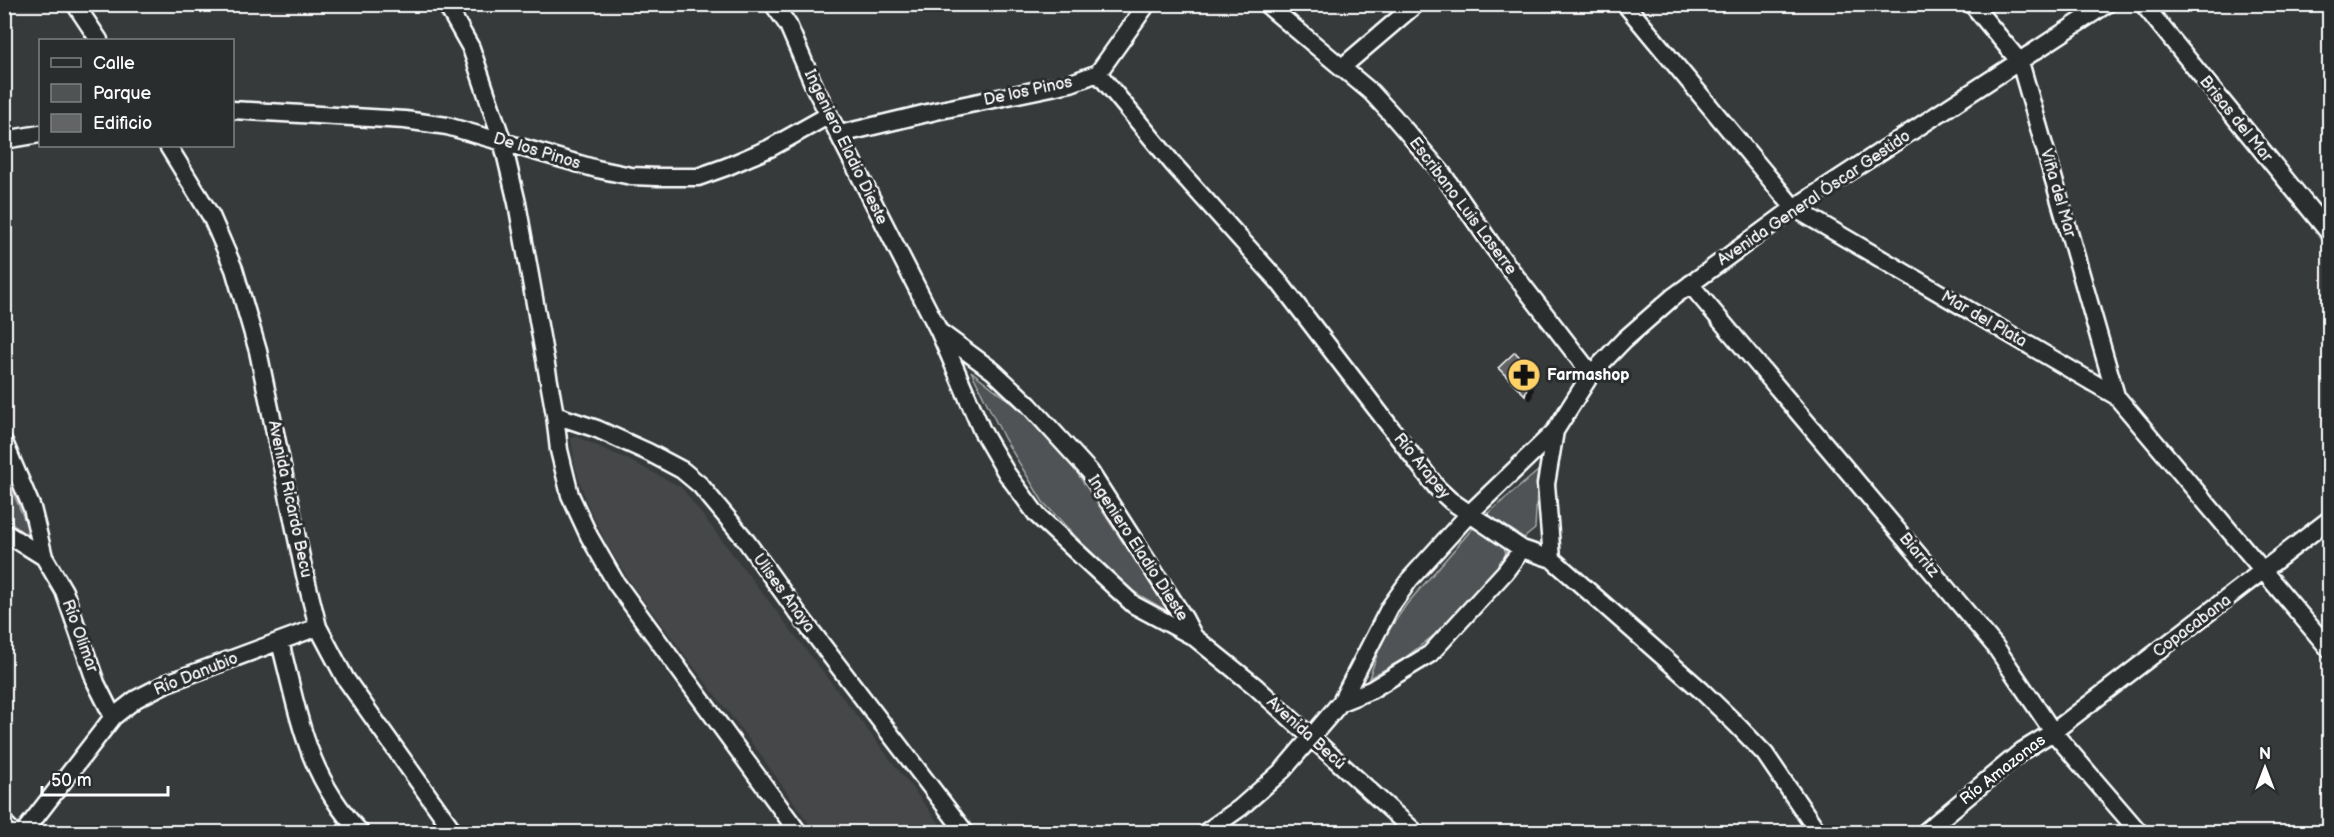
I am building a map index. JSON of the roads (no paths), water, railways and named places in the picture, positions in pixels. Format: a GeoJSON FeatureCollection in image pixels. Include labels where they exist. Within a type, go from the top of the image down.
{"type":"FeatureCollection","features":[{"type":"Feature","properties":{"kind":"street"},"geometry":{"type":"LineString","coordinates":[[75,4],[98,39]]}},
{"type":"Feature","properties":{"kind":"street"},"geometry":{"type":"LineString","coordinates":[[446,4],[471,48],[502,140],[517,203],[555,415],[559,450],[570,495],[589,536],[616,583],[798,832]]}},
{"type":"Feature","properties":{"kind":"street","name":"Ingeniero Eladio Dieste"},"geometry":{"type":"LineString","coordinates":[[773,4],[788,25],[815,88],[939,331],[982,431],[1008,474],[1037,515],[1134,605],[1194,637]]}},
{"type":"Feature","properties":{"kind":"street","name":"Ingeniero Eladio Dieste"},"geometry":{"type":"LineString","coordinates":[[787,4],[788,25]]}},
{"type":"Feature","properties":{"kind":"street"},"geometry":{"type":"LineString","coordinates":[[1098,73],[1147,4]]}},
{"type":"Feature","properties":{"kind":"street","name":"Escribano Luis Laserre"},"geometry":{"type":"LineString","coordinates":[[1266,4],[1371,92],[1442,174],[1508,266],[1591,374]]}},
{"type":"Feature","properties":{"kind":"street"},"geometry":{"type":"LineString","coordinates":[[1341,68],[1416,4]]}},
{"type":"Feature","properties":{"kind":"street","name":"Mar del Plata"},"geometry":{"type":"LineString","coordinates":[[1625,4],[1794,208],[2116,396],[2330,650]]}},
{"type":"Feature","properties":{"kind":"street","name":"Viña del Mar"},"geometry":{"type":"LineString","coordinates":[[1972,4],[2020,62],[2116,396]]}},
{"type":"Feature","properties":{"kind":"street","name":"Avenida General Óscar Gestido"},"geometry":{"type":"LineString","coordinates":[[1206,832],[1240,808],[1283,770],[1341,702],[1390,607],[1416,572],[1469,514],[1555,431],[1591,374],[1624,340],[1690,284],[1794,208],[2107,4]]}},
{"type":"Feature","properties":{"kind":"street","name":"Brisas del Mar"},"geometry":{"type":"LineString","coordinates":[[2143,4],[2330,234]]}},
{"type":"Feature","properties":{"kind":"street","name":"De los Pinos"},"geometry":{"type":"LineString","coordinates":[[840,134],[1071,82],[1098,73]]}},
{"type":"Feature","properties":{"kind":"street","name":"Río Arapey"},"geometry":{"type":"LineString","coordinates":[[1098,73],[1174,165],[1279,282],[1437,488],[1469,514],[1522,549],[1552,559],[1702,691],[1765,754],[1818,832]]}},
{"type":"Feature","properties":{"kind":"street","name":"De los Pinos"},"geometry":{"type":"LineString","coordinates":[[234,110],[405,120],[447,126],[502,140],[553,158],[631,176],[698,177],[770,148],[829,115]]}},
{"type":"Feature","properties":{"kind":"street"},"geometry":{"type":"LineString","coordinates":[[4,140],[39,134]]}},
{"type":"Feature","properties":{"kind":"street","name":"Avenida Ricardo Becu"},"geometry":{"type":"LineString","coordinates":[[169,147],[211,216],[234,270],[258,351],[303,567],[318,627],[345,678],[454,832]]}},
{"type":"Feature","properties":{"kind":"street","name":"Biarritz"},"geometry":{"type":"LineString","coordinates":[[1690,284],[1995,646],[2053,732],[2139,832]]}},
{"type":"Feature","properties":{"kind":"street","name":"Ingeniero Eladio Dieste"},"geometry":{"type":"LineString","coordinates":[[939,331],[993,371],[1029,405],[1090,472],[1194,637]]}},
{"type":"Feature","properties":{"kind":"street","name":"Ulises Anaya"},"geometry":{"type":"LineString","coordinates":[[555,415],[597,429],[648,452],[682,470],[700,485],[744,538],[831,657],[965,832]]}},
{"type":"Feature","properties":{"kind":"street","name":"Avenida General Óscar Gestido"},"geometry":{"type":"LineString","coordinates":[[1552,559],[1546,484],[1555,431]]}},
{"type":"Feature","properties":{"kind":"street","name":"Río Olimar"},"geometry":{"type":"LineString","coordinates":[[4,442],[32,508],[44,557],[64,591],[96,683],[113,717]]}},
{"type":"Feature","properties":{"kind":"street","name":"Copacabana"},"geometry":{"type":"LineString","coordinates":[[2053,732],[2330,519]]}},
{"type":"Feature","properties":{"kind":"street"},"geometry":{"type":"LineString","coordinates":[[4,532],[10,538],[44,557]]}},
{"type":"Feature","properties":{"kind":"street","name":"Avenida General Óscar Gestido"},"geometry":{"type":"LineString","coordinates":[[1341,702],[1371,690],[1430,654],[1505,572],[1522,549]]}},
{"type":"Feature","properties":{"kind":"street","name":"Río Danubio"},"geometry":{"type":"LineString","coordinates":[[24,832],[113,717],[136,699],[167,683],[318,627]]}},
{"type":"Feature","properties":{"kind":"street","name":"Avenida Becú"},"geometry":{"type":"LineString","coordinates":[[1194,637],[1312,736],[1415,832]]}},
{"type":"Feature","properties":{"kind":"street"},"geometry":{"type":"LineString","coordinates":[[280,642],[307,749],[324,783],[344,814],[360,832]]}},
{"type":"Feature","properties":{"kind":"street","name":"Río Amazonas"},"geometry":{"type":"LineString","coordinates":[[1925,832],[2022,751],[2053,732]]}},
{"type":"Feature","properties":{"kind":"street"},"geometry":{"type":"LineString","coordinates":[[4,823],[13,832]]}},
{"type":"Feature","properties":{"kind":"place","name":"Farmashop"},"geometry":{"type":"Point","coordinates":[1524,375]}}]}
